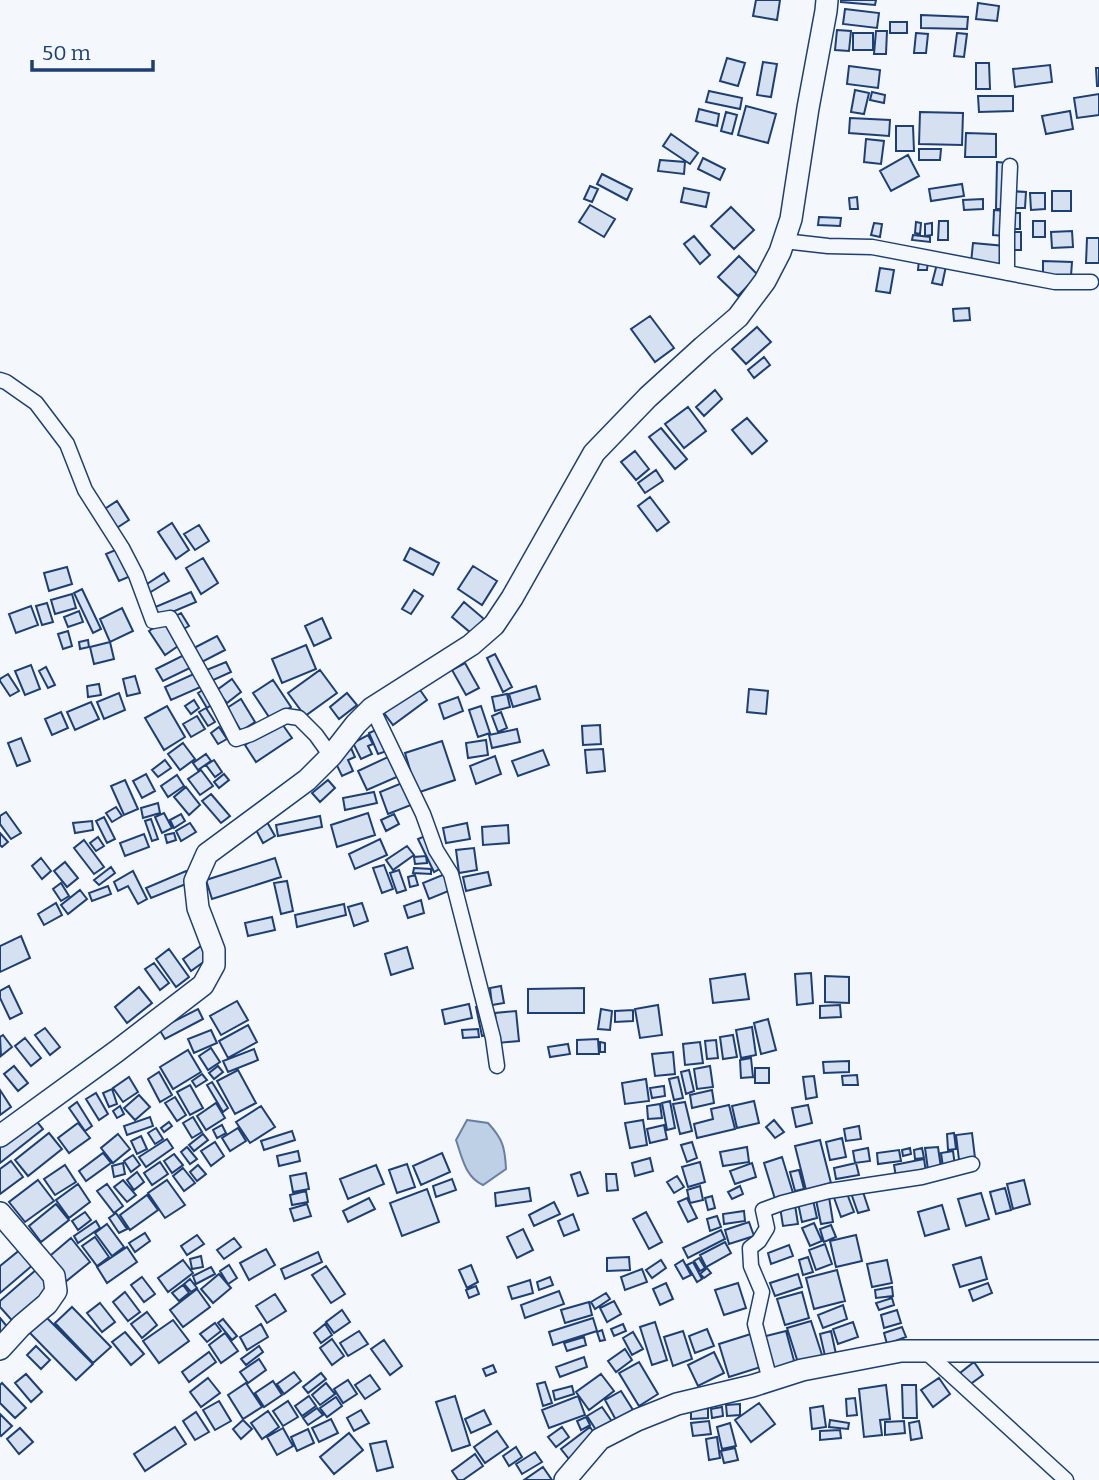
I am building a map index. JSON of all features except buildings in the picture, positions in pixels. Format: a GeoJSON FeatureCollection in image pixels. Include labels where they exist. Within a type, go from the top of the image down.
{"type":"FeatureCollection","features":[{"type":"Feature","properties":{"kind":"street"},"geometry":{"type":"LineString","coordinates":[[0,1136],[203,985],[214,965],[214,950],[198,908],[195,881],[207,854],[307,780],[331,757],[372,708],[471,645],[495,625],[594,453],[648,397],[738,317],[765,281],[780,252],[791,219],[827,0]]}},
{"type":"Feature","properties":{"kind":"street"},"geometry":{"type":"LineString","coordinates":[[1007,273],[1010,166]]}},
{"type":"Feature","properties":{"kind":"street"},"geometry":{"type":"LineString","coordinates":[[784,241],[872,247],[1055,282],[1091,282]]}},
{"type":"Feature","properties":{"kind":"street"},"geometry":{"type":"LineString","coordinates":[[0,380],[36,403],[67,444],[85,490],[136,575],[153,621],[170,618],[236,739],[286,716],[299,718],[316,735],[331,757]]}},
{"type":"Feature","properties":{"kind":"street"},"geometry":{"type":"LineString","coordinates":[[372,708],[423,814],[436,850],[451,874],[493,1038],[497,1066]]}},
{"type":"Feature","properties":{"kind":"street"},"geometry":{"type":"LineString","coordinates":[[770,1380],[755,1324],[762,1293],[751,1266],[750,1248],[759,1241],[767,1228],[763,1210],[829,1191],[922,1177],[972,1164]]}},
{"type":"Feature","properties":{"kind":"street"},"geometry":{"type":"LineString","coordinates":[[0,1213],[54,1276],[56,1292],[0,1349]]}},
{"type":"Feature","properties":{"kind":"street"},"geometry":{"type":"LineString","coordinates":[[925,1351],[1066,1480]]}},
{"type":"Feature","properties":{"kind":"street"},"geometry":{"type":"LineString","coordinates":[[565,1480],[600,1439],[637,1420],[677,1404],[812,1368],[901,1352],[1099,1351]]}},
{"type":"Feature","properties":{"kind":"water"},"geometry":{"type":"Polygon","coordinates":[[[467,1120],[488,1123],[504,1149],[506,1169],[483,1185],[468,1172],[456,1140],[467,1120]]]}}]}
